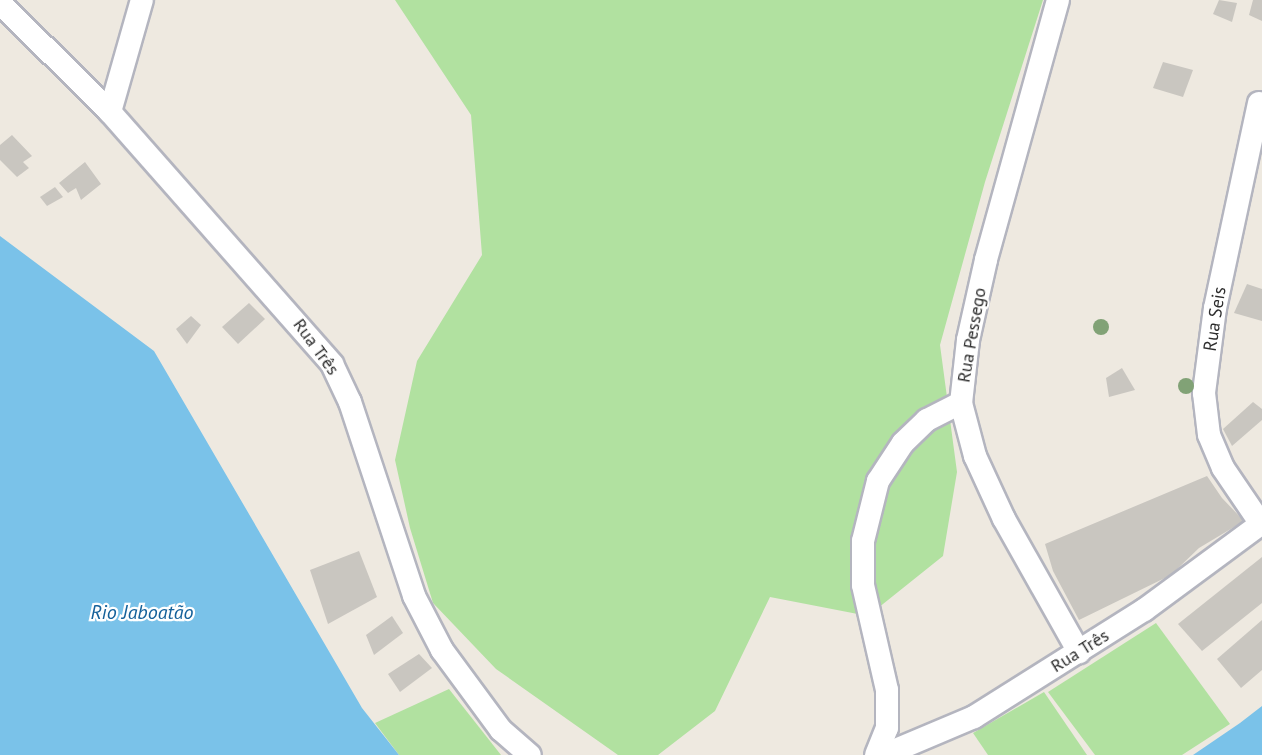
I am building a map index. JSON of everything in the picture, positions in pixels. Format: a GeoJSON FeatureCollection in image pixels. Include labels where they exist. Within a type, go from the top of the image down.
{"type":"FeatureCollection","features":[{"type":"Feature","properties":{"kind":"street"},"geometry":{"type":"LineString","coordinates":[[110,112],[142,0]]}},
{"type":"Feature","properties":{"kind":"street","name":"Rua Pessego"},"geometry":{"type":"LineString","coordinates":[[1058,0],[986,260],[968,340],[961,403],[975,456],[1004,519],[1079,652]]}},
{"type":"Feature","properties":{"kind":"street","name":"Rua Três"},"geometry":{"type":"LineString","coordinates":[[0,3],[110,112],[332,364],[350,402],[414,596],[442,650],[501,730],[530,755]]}},
{"type":"Feature","properties":{"kind":"street","name":"Rua Seis"},"geometry":{"type":"LineString","coordinates":[[1259,103],[1215,308],[1204,393],[1209,435],[1223,468],[1261,524]]}},
{"type":"Feature","properties":{"kind":"street"},"geometry":{"type":"LineString","coordinates":[[876,755],[887,728],[887,690],[863,585],[863,541],[878,481],[903,442],[927,420],[961,403]]}},
{"type":"Feature","properties":{"kind":"street","name":"Rua Três"},"geometry":{"type":"LineString","coordinates":[[884,755],[974,717],[1079,652],[1228,552],[1261,524]]}},
{"type":"Feature","properties":{"kind":"green space"},"geometry":{"type":"Polygon","coordinates":[[[395,0],[1043,0],[985,182],[940,345],[957,472],[943,556],[868,616],[770,597],[715,711],[658,755],[618,755],[496,669],[433,603],[410,528],[395,460],[417,361],[482,255],[471,115],[395,0]]]}},
{"type":"Feature","properties":{"kind":"green space"},"geometry":{"type":"Polygon","coordinates":[[[1156,623],[1230,724],[1182,755],[1095,755],[1048,692],[1156,623]]]}},
{"type":"Feature","properties":{"kind":"green space"},"geometry":{"type":"Polygon","coordinates":[[[449,689],[501,755],[399,755],[375,723],[449,689]]]}},
{"type":"Feature","properties":{"kind":"green space"},"geometry":{"type":"Polygon","coordinates":[[[1044,692],[1087,755],[988,755],[973,733],[1044,692]]]}},
{"type":"Feature","properties":{"kind":"water","name":"Rio Jaboatão"},"geometry":{"type":"Polygon","coordinates":[[[0,236],[154,351],[362,708],[399,755],[0,755],[0,236]]]}},
{"type":"Feature","properties":{"kind":"water"},"geometry":{"type":"Polygon","coordinates":[[[1262,706],[1262,755],[1193,755],[1240,723],[1262,706]]]}},
{"type":"Feature","properties":{"kind":"building"},"geometry":{"type":"Polygon","coordinates":[[[1219,0],[1237,3],[1232,22],[1213,14],[1219,0]]]}},
{"type":"Feature","properties":{"kind":"building"},"geometry":{"type":"Polygon","coordinates":[[[1253,0],[1262,0],[1262,21],[1249,15],[1253,0]]]}},
{"type":"Feature","properties":{"kind":"building"},"geometry":{"type":"Polygon","coordinates":[[[1163,62],[1193,70],[1183,97],[1153,88],[1163,62]]]}},
{"type":"Feature","properties":{"kind":"building"},"geometry":{"type":"Polygon","coordinates":[[[12,135],[32,156],[23,162],[29,168],[17,177],[0,160],[0,145],[12,135]]]}},
{"type":"Feature","properties":{"kind":"building"},"geometry":{"type":"Polygon","coordinates":[[[85,162],[101,184],[81,200],[76,188],[68,193],[59,183],[85,162]]]}},
{"type":"Feature","properties":{"kind":"building"},"geometry":{"type":"Polygon","coordinates":[[[55,187],[63,197],[47,206],[40,197],[55,187]]]}},
{"type":"Feature","properties":{"kind":"building"},"geometry":{"type":"Polygon","coordinates":[[[1247,284],[1262,289],[1262,321],[1234,313],[1247,284]]]}},
{"type":"Feature","properties":{"kind":"building"},"geometry":{"type":"Polygon","coordinates":[[[249,303],[265,319],[238,344],[222,327],[249,303]]]}},
{"type":"Feature","properties":{"kind":"building"},"geometry":{"type":"Polygon","coordinates":[[[191,316],[201,325],[187,344],[176,329],[191,316]]]}},
{"type":"Feature","properties":{"kind":"building"},"geometry":{"type":"Polygon","coordinates":[[[1122,368],[1135,390],[1109,397],[1106,378],[1122,368]]]}},
{"type":"Feature","properties":{"kind":"building"},"geometry":{"type":"Polygon","coordinates":[[[1253,402],[1262,409],[1262,420],[1232,446],[1223,429],[1253,402]]]}},
{"type":"Feature","properties":{"kind":"building"},"geometry":{"type":"Polygon","coordinates":[[[1207,476],[1222,498],[1244,521],[1199,548],[1171,575],[1079,620],[1053,571],[1045,544],[1207,476]]]}},
{"type":"Feature","properties":{"kind":"building"},"geometry":{"type":"Polygon","coordinates":[[[359,551],[377,597],[328,624],[310,570],[359,551]]]}},
{"type":"Feature","properties":{"kind":"building"},"geometry":{"type":"Polygon","coordinates":[[[1262,557],[1262,603],[1202,651],[1178,624],[1262,557]]]}},
{"type":"Feature","properties":{"kind":"building"},"geometry":{"type":"Polygon","coordinates":[[[392,616],[403,633],[374,655],[366,635],[392,616]]]}},
{"type":"Feature","properties":{"kind":"building"},"geometry":{"type":"Polygon","coordinates":[[[1262,620],[1262,670],[1241,688],[1217,659],[1262,620]]]}},
{"type":"Feature","properties":{"kind":"building"},"geometry":{"type":"Polygon","coordinates":[[[419,654],[432,668],[400,692],[388,674],[419,654]]]}}]}
